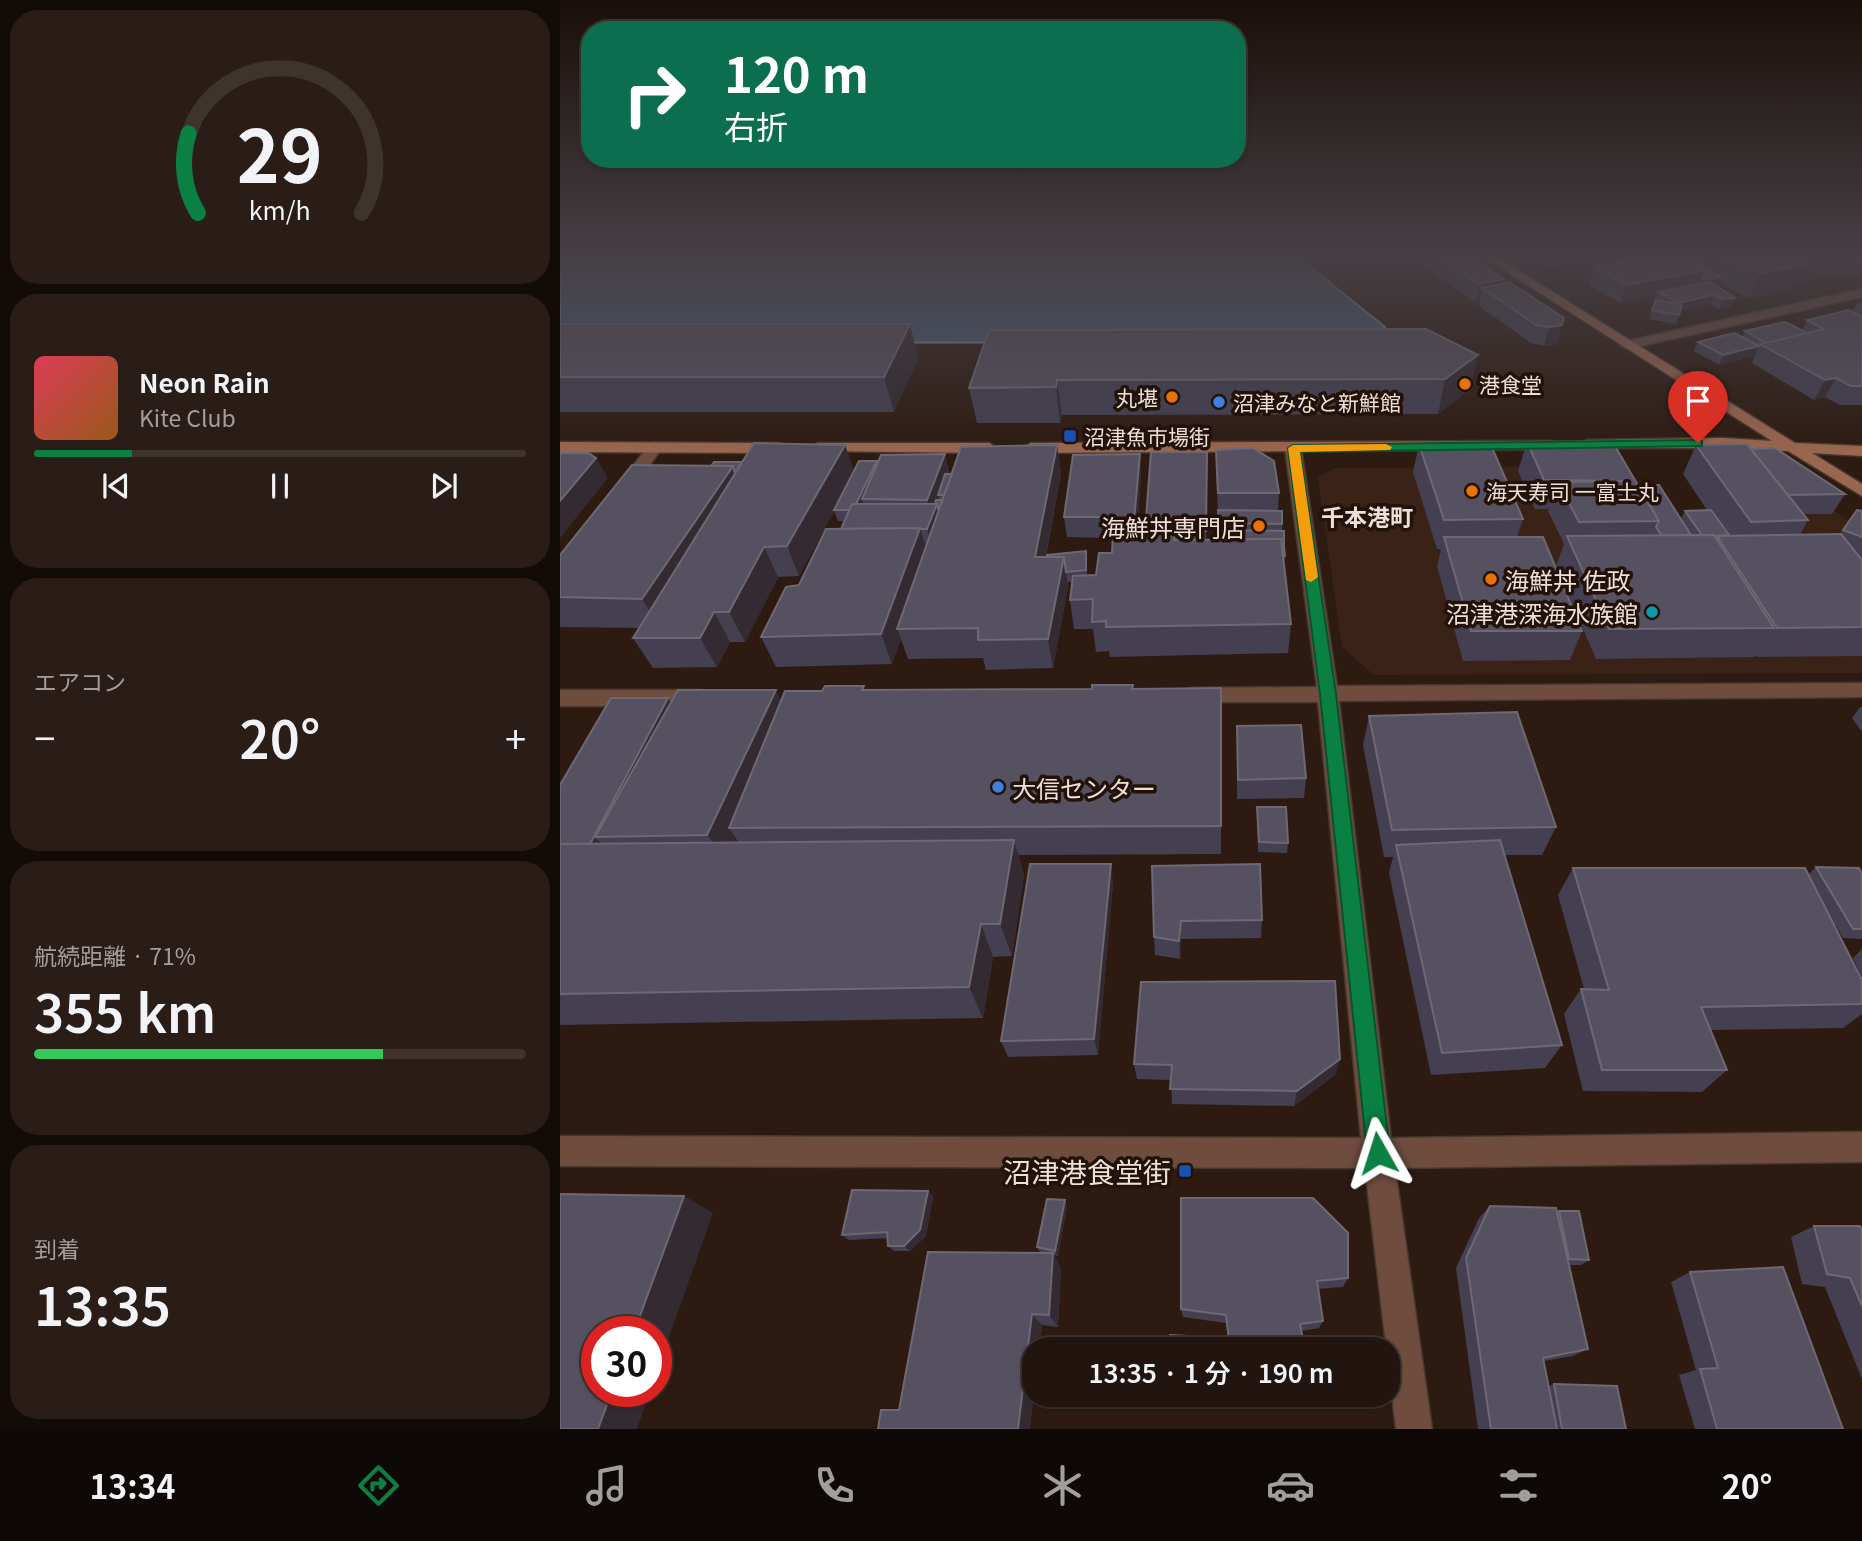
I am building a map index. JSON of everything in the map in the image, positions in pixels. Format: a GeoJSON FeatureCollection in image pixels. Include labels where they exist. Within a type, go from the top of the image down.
{"type":"FeatureCollection","features":[{"type":"Feature","properties":{"kind":"street"},"geometry":{"type":"LineString","coordinates":[[1589,321],[1862,491]]}},
{"type":"Feature","properties":{"kind":"street"},"geometry":{"type":"LineString","coordinates":[[1627,345],[1737,321]]}},
{"type":"Feature","properties":{"kind":"street"},"geometry":{"type":"LineString","coordinates":[[560,447],[1293,448],[1723,443],[1862,451]]}},
{"type":"Feature","properties":{"kind":"street"},"geometry":{"type":"LineString","coordinates":[[615,500],[654,447]]}},
{"type":"Feature","properties":{"kind":"street"},"geometry":{"type":"LineString","coordinates":[[1293,448],[1328,694],[1378,1153],[1413,1429]]}},
{"type":"Feature","properties":{"kind":"street"},"geometry":{"type":"LineString","coordinates":[[1174,695],[1862,690]]}},
{"type":"Feature","properties":{"kind":"street"},"geometry":{"type":"LineString","coordinates":[[560,698],[727,697]]}},
{"type":"Feature","properties":{"kind":"street"},"geometry":{"type":"LineString","coordinates":[[560,1151],[1378,1153],[1862,1147]]}},
{"type":"Feature","properties":{"kind":"shaded area"},"geometry":{"type":"Polygon","coordinates":[[[1607,466],[1656,555],[1765,466],[1862,529],[1862,673],[1374,675],[1342,647],[1318,478],[1334,468],[1607,466]]]}},
{"type":"Feature","properties":{"kind":"water"},"geometry":{"type":"Polygon","coordinates":[[[560,321],[1377,321],[1385,327],[1366,342],[560,343],[560,321]]]}},
{"type":"Feature","properties":{"kind":"building"},"geometry":{"type":"Polygon","coordinates":[[[1530,321],[1563,321],[1562,325],[1536,325],[1530,321]]]}},
{"type":"Feature","properties":{"kind":"building"},"geometry":{"type":"Polygon","coordinates":[[[1808,321],[1862,321],[1862,386],[1851,386],[1836,378],[1825,380],[1760,344],[1824,329],[1808,321]]]}},
{"type":"Feature","properties":{"kind":"building"},"geometry":{"type":"Polygon","coordinates":[[[1785,322],[1807,333],[1766,343],[1745,331],[1785,322]]]}},
{"type":"Feature","properties":{"kind":"building"},"geometry":{"type":"Polygon","coordinates":[[[560,324],[910,324],[884,377],[560,377],[560,324]]]}},
{"type":"Feature","properties":{"kind":"building"},"geometry":{"type":"Polygon","coordinates":[[[1426,329],[1478,355],[1445,379],[1057,380],[1056,387],[969,388],[989,330],[1426,329]]]}},
{"type":"Feature","properties":{"kind":"building"},"geometry":{"type":"Polygon","coordinates":[[[1734,333],[1759,346],[1723,355],[1698,342],[1734,333]]]}},
{"type":"Feature","properties":{"kind":"building"},"geometry":{"type":"Polygon","coordinates":[[[1612,441],[1659,521],[1579,522],[1558,482],[1626,481],[1544,480],[1527,442],[1612,441]]]}},
{"type":"Feature","properties":{"kind":"building"},"geometry":{"type":"Polygon","coordinates":[[[754,443],[845,445],[787,546],[764,547],[729,612],[714,612],[700,638],[633,638],[754,443]]]}},
{"type":"Feature","properties":{"kind":"building"},"geometry":{"type":"Polygon","coordinates":[[[1490,443],[1523,519],[1444,520],[1419,444],[1490,443]]]}},
{"type":"Feature","properties":{"kind":"building"},"geometry":{"type":"Polygon","coordinates":[[[1747,444],[1808,520],[1751,522],[1696,445],[1747,444]]]}},
{"type":"Feature","properties":{"kind":"building"},"geometry":{"type":"Polygon","coordinates":[[[1057,445],[1035,557],[1064,557],[1048,639],[978,640],[978,628],[897,629],[961,447],[1057,445]]]}},
{"type":"Feature","properties":{"kind":"building"},"geometry":{"type":"Polygon","coordinates":[[[1253,448],[1274,461],[1279,493],[1218,493],[1216,450],[1253,448]]]}},
{"type":"Feature","properties":{"kind":"building"},"geometry":{"type":"Polygon","coordinates":[[[1775,448],[1845,494],[1788,495],[1751,449],[1775,448]]]}},
{"type":"Feature","properties":{"kind":"building"},"geometry":{"type":"Polygon","coordinates":[[[1151,452],[1207,452],[1206,531],[1145,531],[1151,452]]]}},
{"type":"Feature","properties":{"kind":"building"},"geometry":{"type":"Polygon","coordinates":[[[560,453],[588,453],[596,458],[560,501],[560,453]]]}},
{"type":"Feature","properties":{"kind":"building"},"geometry":{"type":"Polygon","coordinates":[[[945,454],[927,500],[862,499],[881,455],[945,454]]]}},
{"type":"Feature","properties":{"kind":"building"},"geometry":{"type":"Polygon","coordinates":[[[1140,454],[1134,521],[1111,522],[1110,517],[1064,517],[1073,455],[1140,454]]]}},
{"type":"Feature","properties":{"kind":"building"},"geometry":{"type":"Polygon","coordinates":[[[859,461],[877,461],[856,504],[852,504],[849,510],[834,510],[859,461]]]}},
{"type":"Feature","properties":{"kind":"building"},"geometry":{"type":"Polygon","coordinates":[[[714,462],[742,462],[735,473],[733,466],[711,466],[714,462]]]}},
{"type":"Feature","properties":{"kind":"building"},"geometry":{"type":"Polygon","coordinates":[[[632,465],[733,466],[642,599],[560,597],[560,555],[632,465]]]}},
{"type":"Feature","properties":{"kind":"building"},"geometry":{"type":"Polygon","coordinates":[[[945,474],[952,474],[944,495],[938,495],[945,474]]]}},
{"type":"Feature","properties":{"kind":"building"},"geometry":{"type":"Polygon","coordinates":[[[1638,485],[1659,485],[1691,535],[1662,536],[1656,527],[1659,521],[1638,485]]]}},
{"type":"Feature","properties":{"kind":"building"},"geometry":{"type":"Polygon","coordinates":[[[936,500],[942,500],[939,509],[935,504],[936,500]]]}},
{"type":"Feature","properties":{"kind":"building"},"geometry":{"type":"Polygon","coordinates":[[[852,504],[937,504],[927,529],[841,529],[852,504]]]}},
{"type":"Feature","properties":{"kind":"building"},"geometry":{"type":"Polygon","coordinates":[[[1218,510],[1282,511],[1282,524],[1219,523],[1218,510]]]}},
{"type":"Feature","properties":{"kind":"building"},"geometry":{"type":"Polygon","coordinates":[[[1711,510],[1729,535],[1716,538],[1714,535],[1702,535],[1685,511],[1711,510]]]}},
{"type":"Feature","properties":{"kind":"building"},"geometry":{"type":"Polygon","coordinates":[[[1857,510],[1862,511],[1862,537],[1843,530],[1857,510]]]}},
{"type":"Feature","properties":{"kind":"building"},"geometry":{"type":"Polygon","coordinates":[[[920,528],[881,634],[761,637],[786,587],[799,585],[826,529],[920,528]]]}},
{"type":"Feature","properties":{"kind":"building"},"geometry":{"type":"Polygon","coordinates":[[[1217,530],[1284,531],[1284,544],[1281,544],[1281,539],[1218,539],[1217,530]]]}},
{"type":"Feature","properties":{"kind":"building"},"geometry":{"type":"Polygon","coordinates":[[[1175,533],[1174,540],[1281,539],[1291,624],[1106,627],[1106,621],[1092,622],[1093,599],[1070,600],[1073,576],[1096,575],[1099,553],[1112,553],[1113,534],[1175,533]]]}},
{"type":"Feature","properties":{"kind":"building"},"geometry":{"type":"Polygon","coordinates":[[[1841,534],[1862,560],[1862,627],[1777,628],[1717,536],[1841,534]]]}},
{"type":"Feature","properties":{"kind":"building"},"geometry":{"type":"Polygon","coordinates":[[[1714,535],[1774,628],[1609,629],[1567,536],[1714,535]]]}},
{"type":"Feature","properties":{"kind":"building"},"geometry":{"type":"Polygon","coordinates":[[[1444,537],[1543,537],[1582,631],[1471,631],[1444,537]]]}},
{"type":"Feature","properties":{"kind":"building"},"geometry":{"type":"Polygon","coordinates":[[[1086,551],[1086,570],[1066,572],[1064,557],[1047,557],[1047,555],[1086,551]]]}},
{"type":"Feature","properties":{"kind":"building","name":"大信センター"},"geometry":{"type":"Polygon","coordinates":[[[1092,685],[1133,685],[1132,689],[1221,688],[1221,826],[729,828],[785,691],[822,691],[825,686],[864,686],[862,690],[1092,689],[1092,685]]]}},
{"type":"Feature","properties":{"kind":"building"},"geometry":{"type":"Polygon","coordinates":[[[678,690],[776,690],[707,835],[595,837],[678,690]]]}},
{"type":"Feature","properties":{"kind":"building"},"geometry":{"type":"Polygon","coordinates":[[[611,698],[668,698],[590,844],[560,844],[560,785],[611,698]]]}},
{"type":"Feature","properties":{"kind":"building"},"geometry":{"type":"Polygon","coordinates":[[[1517,712],[1556,827],[1392,830],[1369,716],[1517,712]]]}},
{"type":"Feature","properties":{"kind":"building"},"geometry":{"type":"Polygon","coordinates":[[[1301,725],[1306,778],[1238,780],[1237,726],[1301,725]]]}},
{"type":"Feature","properties":{"kind":"building"},"geometry":{"type":"Polygon","coordinates":[[[1257,807],[1286,807],[1288,843],[1259,842],[1257,807]]]}},
{"type":"Feature","properties":{"kind":"building"},"geometry":{"type":"Polygon","coordinates":[[[1014,840],[1000,924],[981,924],[969,987],[560,994],[560,844],[1014,840]]]}},
{"type":"Feature","properties":{"kind":"building"},"geometry":{"type":"Polygon","coordinates":[[[1500,840],[1562,1045],[1442,1053],[1396,845],[1500,840]]]}},
{"type":"Feature","properties":{"kind":"building"},"geometry":{"type":"Polygon","coordinates":[[[1030,864],[1111,864],[1094,1039],[1001,1041],[1030,864]]]}},
{"type":"Feature","properties":{"kind":"building"},"geometry":{"type":"Polygon","coordinates":[[[1260,864],[1262,920],[1181,921],[1179,941],[1154,937],[1152,866],[1260,864]]]}},
{"type":"Feature","properties":{"kind":"building"},"geometry":{"type":"Polygon","coordinates":[[[1816,867],[1859,868],[1862,874],[1862,929],[1853,929],[1816,867]]]}},
{"type":"Feature","properties":{"kind":"building"},"geometry":{"type":"Polygon","coordinates":[[[1573,868],[1805,868],[1862,980],[1862,1004],[1701,1007],[1727,1070],[1602,1070],[1581,989],[1609,990],[1573,868]]]}},
{"type":"Feature","properties":{"kind":"building"},"geometry":{"type":"Polygon","coordinates":[[[1335,981],[1340,1059],[1297,1091],[1170,1089],[1172,1065],[1134,1064],[1141,982],[1335,981]]]}},
{"type":"Feature","properties":{"kind":"building"},"geometry":{"type":"Polygon","coordinates":[[[852,1190],[928,1191],[920,1230],[904,1246],[888,1246],[887,1232],[842,1235],[852,1190]]]}},
{"type":"Feature","properties":{"kind":"building"},"geometry":{"type":"Polygon","coordinates":[[[560,1194],[684,1196],[640,1316],[581,1316],[581,1407],[606,1407],[598,1429],[560,1429],[560,1194]]]}},
{"type":"Feature","properties":{"kind":"building"},"geometry":{"type":"Polygon","coordinates":[[[1181,1198],[1313,1198],[1348,1233],[1348,1278],[1317,1281],[1323,1321],[1300,1324],[1303,1337],[1229,1337],[1226,1315],[1181,1309],[1181,1198]]]}},
{"type":"Feature","properties":{"kind":"building"},"geometry":{"type":"Polygon","coordinates":[[[1047,1199],[1065,1200],[1055,1251],[1037,1247],[1047,1199]]]}},
{"type":"Feature","properties":{"kind":"building"},"geometry":{"type":"Polygon","coordinates":[[[1490,1206],[1556,1208],[1588,1349],[1543,1358],[1557,1429],[1491,1429],[1466,1258],[1490,1206]]]}},
{"type":"Feature","properties":{"kind":"building"},"geometry":{"type":"Polygon","coordinates":[[[1559,1211],[1579,1211],[1589,1260],[1569,1259],[1559,1211]]]}},
{"type":"Feature","properties":{"kind":"building"},"geometry":{"type":"Polygon","coordinates":[[[1814,1226],[1860,1226],[1862,1306],[1850,1278],[1827,1274],[1814,1226]]]}},
{"type":"Feature","properties":{"kind":"building"},"geometry":{"type":"Polygon","coordinates":[[[928,1252],[1053,1253],[1049,1315],[1032,1314],[1029,1337],[1022,1337],[1022,1396],[1018,1429],[878,1429],[881,1410],[899,1410],[928,1252]]]}},
{"type":"Feature","properties":{"kind":"building"},"geometry":{"type":"Polygon","coordinates":[[[1783,1267],[1843,1429],[1717,1429],[1700,1369],[1718,1368],[1690,1272],[1783,1267]]]}},
{"type":"Feature","properties":{"kind":"building"},"geometry":{"type":"Polygon","coordinates":[[[1170,1335],[1205,1337],[1170,1337],[1170,1335]]]}},
{"type":"Feature","properties":{"kind":"building"},"geometry":{"type":"Polygon","coordinates":[[[1554,1384],[1617,1386],[1626,1429],[1562,1429],[1554,1384]]]}},
{"type":"Feature","properties":{"kind":"slow traffic"},"geometry":{"type":"LineString","coordinates":[[1311,577],[1293,448],[1386,447]]}},
{"type":"Feature","properties":{"kind":"place","name":"港食堂"},"geometry":{"type":"Point","coordinates":[1465,384]}},
{"type":"Feature","properties":{"kind":"place","name":"丸堪"},"geometry":{"type":"Point","coordinates":[1172,397]}},
{"type":"Feature","properties":{"kind":"place","name":"沼津みなと新鮮館"},"geometry":{"type":"Point","coordinates":[1219,402]}},
{"type":"Feature","properties":{"kind":"place","name":"沼津魚市場街"},"geometry":{"type":"Point","coordinates":[1070,436]}},
{"type":"Feature","properties":{"kind":"place","name":"海天寿司 一富士丸"},"geometry":{"type":"Point","coordinates":[1472,491]}},
{"type":"Feature","properties":{"kind":"place","name":"海鮮丼専門店"},"geometry":{"type":"Point","coordinates":[1259,526]}},
{"type":"Feature","properties":{"kind":"place","name":"海鮮丼 佐政"},"geometry":{"type":"Point","coordinates":[1491,579]}},
{"type":"Feature","properties":{"kind":"place","name":"沼津港深海水族館"},"geometry":{"type":"Point","coordinates":[1652,612]}},
{"type":"Feature","properties":{"kind":"place","name":"大信センター"},"geometry":{"type":"Point","coordinates":[998,787]}},
{"type":"Feature","properties":{"kind":"place","name":"沼津港食堂街"},"geometry":{"type":"Point","coordinates":[1185,1171]}},
{"type":"Feature","properties":{"kind":"district","name":"千本港町"},"geometry":{"type":"Point","coordinates":[1367,516]}},
{"type":"Feature","properties":{"kind":"route"},"geometry":{"type":"LineString","coordinates":[[1378,1153],[1328,694],[1293,448],[1698,443]]}}]}
